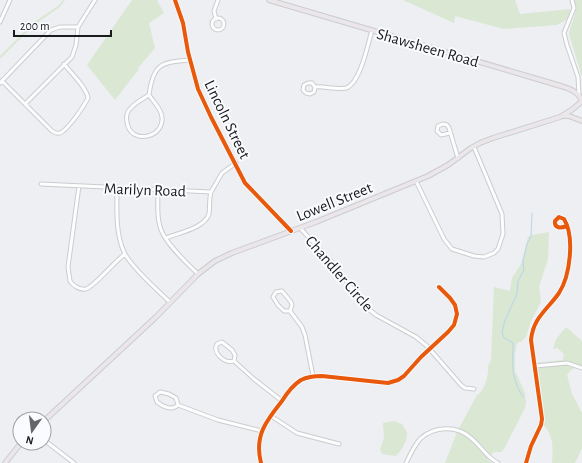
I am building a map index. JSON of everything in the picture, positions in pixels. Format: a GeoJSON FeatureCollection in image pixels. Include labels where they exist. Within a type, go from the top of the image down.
{"type":"FeatureCollection","features":[{"type":"Feature","properties":{"kind":"main road","name":"Shawsheen Road"},"geometry":{"type":"LineString","coordinates":[[269,0],[544,81],[579,94]]}},
{"type":"Feature","properties":{"kind":"main road"},"geometry":{"type":"LineString","coordinates":[[579,94],[582,100]]}},
{"type":"Feature","properties":{"kind":"main road","name":"Lowell Street"},"geometry":{"type":"LineString","coordinates":[[52,413],[198,274],[221,258],[300,228],[439,171],[474,146],[493,138],[560,117],[573,109],[582,100]]}},
{"type":"Feature","properties":{"kind":"main road"},"geometry":{"type":"LineString","coordinates":[[560,117],[569,116],[582,121]]}},
{"type":"Feature","properties":{"kind":"main road"},"geometry":{"type":"LineString","coordinates":[[5,463],[15,451]]}},
{"type":"Feature","properties":{"kind":"street"},"geometry":{"type":"LineString","coordinates":[[0,22],[10,0]]}},
{"type":"Feature","properties":{"kind":"street"},"geometry":{"type":"LineString","coordinates":[[24,104],[72,57],[76,45],[78,27],[95,0]]}},
{"type":"Feature","properties":{"kind":"street","name":"Lincoln Street"},"geometry":{"type":"LineString","coordinates":[[175,0],[183,23],[190,60],[198,89],[245,183],[291,231]]}},
{"type":"Feature","properties":{"kind":"street"},"geometry":{"type":"LineString","coordinates":[[216,19],[222,19],[224,23],[224,27],[220,30],[216,30],[213,26],[213,22],[216,19],[214,12],[218,0]]}},
{"type":"Feature","properties":{"kind":"street"},"geometry":{"type":"LineString","coordinates":[[572,0],[574,8],[564,33],[566,45],[578,77],[579,94]]}},
{"type":"Feature","properties":{"kind":"street"},"geometry":{"type":"LineString","coordinates":[[64,64],[84,89],[88,98],[66,129],[60,133],[54,133],[1,82],[51,30],[60,27],[78,27]]}},
{"type":"Feature","properties":{"kind":"street"},"geometry":{"type":"LineString","coordinates":[[315,87],[342,88],[352,85],[362,63],[372,30]]}},
{"type":"Feature","properties":{"kind":"street"},"geometry":{"type":"LineString","coordinates":[[149,95],[159,110],[162,120],[156,133],[142,137],[135,135],[127,124],[127,117],[131,107],[149,95],[154,75],[163,64],[171,61],[190,60]]}},
{"type":"Feature","properties":{"kind":"street"},"geometry":{"type":"LineString","coordinates":[[450,133],[440,135],[437,131],[438,127],[441,124],[446,124],[448,127],[450,133],[458,158]]}},
{"type":"Feature","properties":{"kind":"street"},"geometry":{"type":"LineString","coordinates":[[416,181],[444,239],[452,249],[474,256],[484,257],[494,253],[498,249],[503,234],[502,214],[474,146]]}},
{"type":"Feature","properties":{"kind":"street"},"geometry":{"type":"LineString","coordinates":[[166,238],[194,228],[206,221],[209,213],[211,192],[222,173],[236,163]]}},
{"type":"Feature","properties":{"kind":"street","name":"Marilyn Road"},"geometry":{"type":"LineString","coordinates":[[41,184],[211,192]]}},
{"type":"Feature","properties":{"kind":"street"},"geometry":{"type":"LineString","coordinates":[[79,186],[68,267],[68,278],[79,288],[85,289],[90,287],[116,260],[125,254]]}},
{"type":"Feature","properties":{"kind":"street"},"geometry":{"type":"LineString","coordinates":[[117,187],[117,216],[119,235],[125,254],[148,282],[170,302]]}},
{"type":"Feature","properties":{"kind":"street"},"geometry":{"type":"LineString","coordinates":[[158,190],[162,233],[175,251],[198,274]]}},
{"type":"Feature","properties":{"kind":"street"},"geometry":{"type":"LineString","coordinates":[[526,463],[530,446],[542,419],[531,340],[532,332],[537,320],[558,294],[563,283],[571,252],[567,226]]}},
{"type":"Feature","properties":{"kind":"street","name":"Chandler Circle"},"geometry":{"type":"LineString","coordinates":[[300,228],[330,260],[366,307],[391,324],[416,337],[430,349],[461,385],[465,388],[474,389]]}},
{"type":"Feature","properties":{"kind":"street"},"geometry":{"type":"LineString","coordinates":[[261,463],[258,448],[262,431],[282,400],[297,383],[313,376],[384,383],[392,382],[404,376],[452,329],[457,318],[454,303],[438,287]]}},
{"type":"Feature","properties":{"kind":"street"},"geometry":{"type":"LineString","coordinates":[[279,290],[289,298],[292,305],[290,311],[284,311],[273,298],[279,290]]}},
{"type":"Feature","properties":{"kind":"street"},"geometry":{"type":"LineString","coordinates":[[290,311],[302,327],[305,335],[313,376]]}},
{"type":"Feature","properties":{"kind":"street"},"geometry":{"type":"LineString","coordinates":[[234,361],[235,355],[232,350],[223,343],[219,342],[215,347],[216,353],[225,361],[234,361],[254,380],[282,400]]}},
{"type":"Feature","properties":{"kind":"street"},"geometry":{"type":"LineString","coordinates":[[535,366],[567,363],[582,368]]}},
{"type":"Feature","properties":{"kind":"street"},"geometry":{"type":"LineString","coordinates":[[178,405],[176,398],[169,394],[160,392],[155,396],[156,402],[161,405],[172,408],[178,405],[218,420],[262,431]]}},
{"type":"Feature","properties":{"kind":"street"},"geometry":{"type":"LineString","coordinates":[[271,416],[295,432],[339,444]]}},
{"type":"Feature","properties":{"kind":"street"},"geometry":{"type":"LineString","coordinates":[[406,463],[416,444],[424,436],[433,431],[449,429],[461,431],[471,437],[490,458],[498,463]]}},
{"type":"Feature","properties":{"kind":"street"},"geometry":{"type":"LineString","coordinates":[[52,446],[74,463]]}},
{"type":"Feature","properties":{"kind":"green space"},"geometry":{"type":"Polygon","coordinates":[[[63,0],[65,0],[60,7],[34,25],[0,59],[0,56],[34,22],[58,6],[63,0]]]}},
{"type":"Feature","properties":{"kind":"green space"},"geometry":{"type":"Polygon","coordinates":[[[132,0],[157,0],[164,13],[149,23],[155,48],[138,68],[139,69],[115,100],[87,65],[132,0]]]}},
{"type":"Feature","properties":{"kind":"green space"},"geometry":{"type":"Polygon","coordinates":[[[403,0],[515,0],[520,14],[570,9],[566,20],[557,25],[504,29],[455,16],[454,23],[403,0]]]}},
{"type":"Feature","properties":{"kind":"green space"},"geometry":{"type":"Polygon","coordinates":[[[574,0],[582,0],[582,77],[569,34],[576,9],[574,0]]]}},
{"type":"Feature","properties":{"kind":"green space"},"geometry":{"type":"Polygon","coordinates":[[[549,232],[548,259],[539,287],[541,302],[531,321],[526,337],[517,343],[515,354],[515,371],[525,393],[525,408],[504,449],[501,452],[494,452],[487,459],[492,463],[445,463],[457,432],[477,395],[480,393],[486,382],[488,366],[491,360],[494,287],[510,291],[512,278],[521,264],[528,237],[549,232]]]}},
{"type":"Feature","properties":{"kind":"green space"},"geometry":{"type":"Polygon","coordinates":[[[566,327],[582,341],[582,366],[580,365],[571,370],[567,375],[572,394],[582,413],[582,448],[575,463],[552,463],[551,438],[547,429],[543,425],[544,417],[537,363],[563,360],[564,354],[557,348],[553,349],[556,339],[566,327]]]}},
{"type":"Feature","properties":{"kind":"green space"},"geometry":{"type":"Polygon","coordinates":[[[394,421],[402,424],[406,431],[407,436],[405,442],[402,449],[396,456],[382,454],[380,449],[384,438],[383,423],[394,421]]]}},
{"type":"Feature","properties":{"kind":"waterway"},"geometry":{"type":"LineString","coordinates":[[523,397],[514,377],[513,343],[504,338],[502,332],[505,320],[517,294],[518,281],[524,270],[523,262],[527,244],[531,236],[532,213]]}},
{"type":"Feature","properties":{"kind":"cycle path"},"geometry":{"type":"LineString","coordinates":[[175,0],[183,23],[188,52],[198,89],[211,117],[245,183],[291,231]]}},
{"type":"Feature","properties":{"kind":"cycle path"},"geometry":{"type":"LineString","coordinates":[[526,463],[542,419],[531,340],[532,332],[541,315],[559,293],[566,277],[570,256],[569,236],[567,227],[564,219],[559,217],[555,221],[557,227],[560,227],[567,226]]}},
{"type":"Feature","properties":{"kind":"cycle path"},"geometry":{"type":"LineString","coordinates":[[261,463],[259,445],[260,437],[266,422],[288,392],[301,380],[322,376],[388,383],[398,380],[404,376],[454,325],[457,314],[455,305],[439,287]]}}]}
